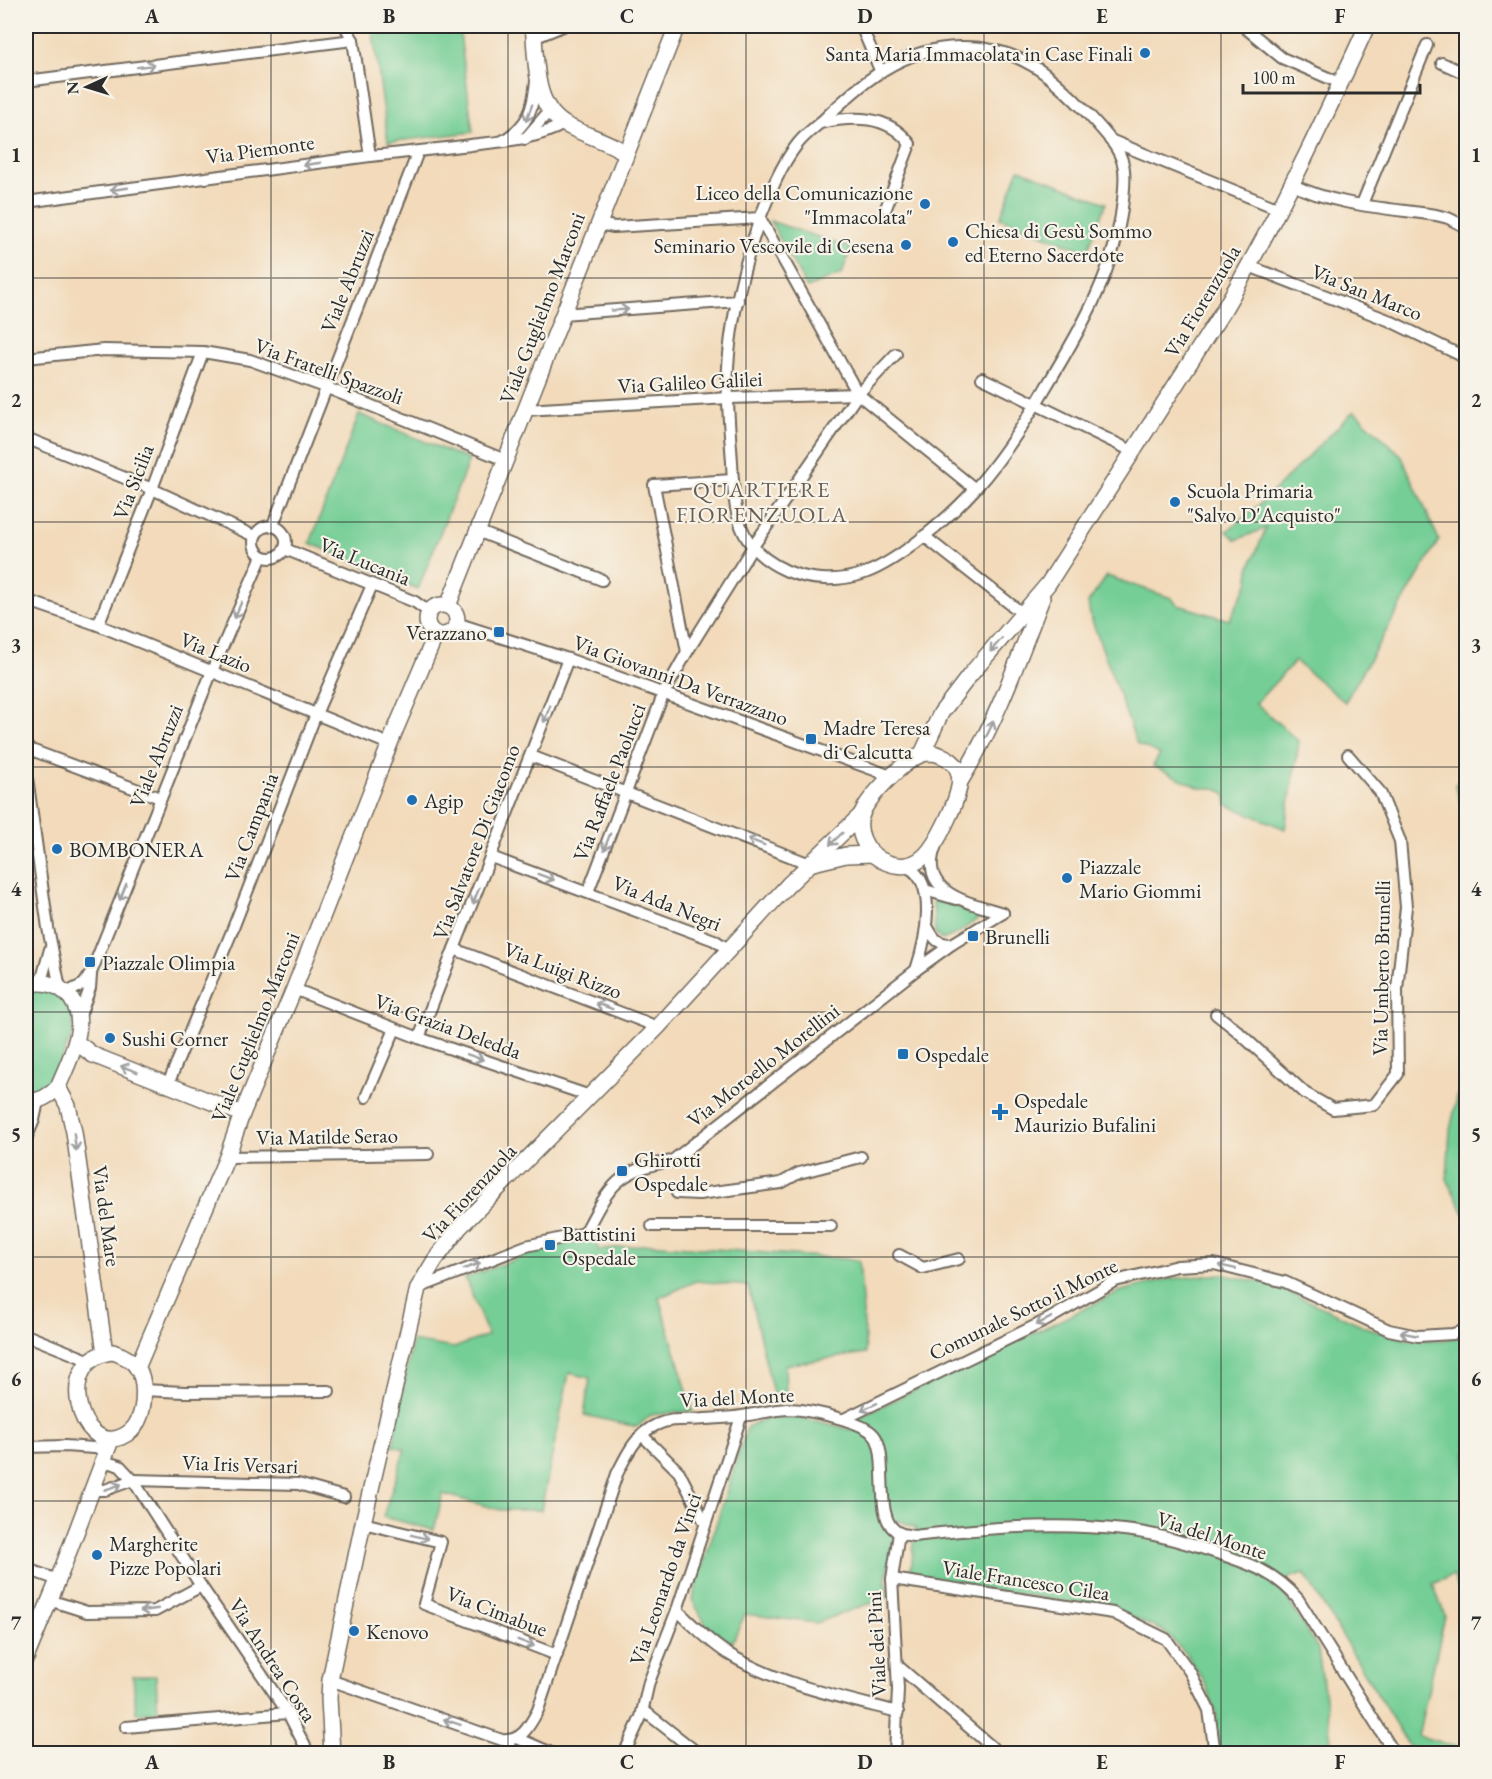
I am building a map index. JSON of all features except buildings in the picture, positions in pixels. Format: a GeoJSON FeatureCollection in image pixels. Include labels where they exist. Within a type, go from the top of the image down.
{"type":"FeatureCollection","features":[{"type":"Feature","properties":{"kind":"main road","name":"Viale Guglielmo Marconi"},"geometry":{"type":"LineString","coordinates":[[448,606],[677,26]]}},
{"type":"Feature","properties":{"kind":"main road","name":"Via Fiorenzuola"},"geometry":{"type":"LineString","coordinates":[[922,753],[941,713],[1047,584],[1223,311],[1279,209],[1367,26]]}},
{"type":"Feature","properties":{"kind":"main road"},"geometry":{"type":"LineString","coordinates":[[534,32],[537,72],[543,99],[550,110],[569,126],[626,153]]}},
{"type":"Feature","properties":{"kind":"main road","name":"Via Fiorenzuola"},"geometry":{"type":"LineString","coordinates":[[961,780],[981,748],[999,711],[1047,584]]}},
{"type":"Feature","properties":{"kind":"main road"},"geometry":{"type":"LineString","coordinates":[[438,606],[448,606],[454,613],[456,622],[451,632],[436,634],[427,622],[429,612],[438,606]]}},
{"type":"Feature","properties":{"kind":"main road","name":"Viale Guglielmo Marconi"},"geometry":{"type":"LineString","coordinates":[[137,1368],[227,1157],[389,744],[436,634]]}},
{"type":"Feature","properties":{"kind":"main road"},"geometry":{"type":"LineString","coordinates":[[922,753],[944,756],[952,762],[961,780],[960,792],[928,855],[915,863],[899,865],[882,860],[873,854],[863,838],[860,827],[862,814],[867,804],[891,776],[911,759],[922,753]]}},
{"type":"Feature","properties":{"kind":"main road","name":"Via Fiorenzuola"},"geometry":{"type":"LineString","coordinates":[[332,1754],[330,1680],[363,1523],[418,1288],[459,1228],[658,1027],[728,949],[862,814]]}},
{"type":"Feature","properties":{"kind":"main road"},"geometry":{"type":"LineString","coordinates":[[810,864],[846,855],[873,854]]}},
{"type":"Feature","properties":{"kind":"main road"},"geometry":{"type":"LineString","coordinates":[[26,985],[41,982],[63,991],[75,1003],[80,1018],[76,1042],[58,1087],[53,1092],[32,1102]]}},
{"type":"Feature","properties":{"kind":"main road"},"geometry":{"type":"LineString","coordinates":[[76,1042],[93,1055],[242,1114]]}},
{"type":"Feature","properties":{"kind":"main road","name":"Via del Mare"},"geometry":{"type":"LineString","coordinates":[[58,1087],[68,1106],[74,1132],[105,1353]]}},
{"type":"Feature","properties":{"kind":"main road"},"geometry":{"type":"LineString","coordinates":[[26,1658],[107,1450],[137,1423],[142,1409],[143,1390],[137,1368],[123,1355],[113,1352],[88,1360],[79,1381],[81,1412],[88,1427],[97,1435],[107,1450]]}},
{"type":"Feature","properties":{"kind":"main road","name":"Via Fiorenzuola"},"geometry":{"type":"LineString","coordinates":[[331,1718],[342,1754]]}},
{"type":"Feature","properties":{"kind":"street"},"geometry":{"type":"LineString","coordinates":[[345,26],[353,40],[370,156]]}},
{"type":"Feature","properties":{"kind":"street"},"geometry":{"type":"LineString","coordinates":[[534,32],[563,26]]}},
{"type":"Feature","properties":{"kind":"street"},"geometry":{"type":"LineString","coordinates":[[861,26],[880,70]]}},
{"type":"Feature","properties":{"kind":"street"},"geometry":{"type":"LineString","coordinates":[[1243,26],[1282,58],[1340,83]]}},
{"type":"Feature","properties":{"kind":"street"},"geometry":{"type":"LineString","coordinates":[[26,81],[353,40]]}},
{"type":"Feature","properties":{"kind":"street"},"geometry":{"type":"LineString","coordinates":[[1362,204],[1426,45]]}},
{"type":"Feature","properties":{"kind":"street"},"geometry":{"type":"LineString","coordinates":[[960,47],[999,50],[1028,61],[1065,91],[1110,140],[1123,162],[1125,183],[1121,220],[1112,258],[1079,332],[1008,447],[975,489],[951,514],[924,536],[868,572],[834,580],[791,573],[752,548],[737,517],[728,370],[746,258],[775,181],[794,148],[806,134],[880,70],[921,52],[960,47]]}},
{"type":"Feature","properties":{"kind":"street"},"geometry":{"type":"LineString","coordinates":[[1442,63],[1467,74]]}},
{"type":"Feature","properties":{"kind":"street"},"geometry":{"type":"LineString","coordinates":[[501,142],[517,132],[525,122],[533,102],[537,72]]}},
{"type":"Feature","properties":{"kind":"street"},"geometry":{"type":"LineString","coordinates":[[524,140],[550,110]]}},
{"type":"Feature","properties":{"kind":"street"},"geometry":{"type":"LineString","coordinates":[[820,123],[864,117],[886,125],[910,144],[886,208]]}},
{"type":"Feature","properties":{"kind":"street","name":"Via Piemonte"},"geometry":{"type":"LineString","coordinates":[[26,202],[370,156],[524,140],[569,126]]}},
{"type":"Feature","properties":{"kind":"street"},"geometry":{"type":"LineString","coordinates":[[1110,140],[1279,209]]}},
{"type":"Feature","properties":{"kind":"street","name":"Viale Abruzzi"},"geometry":{"type":"LineString","coordinates":[[273,525],[418,152]]}},
{"type":"Feature","properties":{"kind":"street"},"geometry":{"type":"LineString","coordinates":[[1291,184],[1334,200],[1436,215],[1467,227]]}},
{"type":"Feature","properties":{"kind":"street"},"geometry":{"type":"LineString","coordinates":[[598,224],[614,227],[760,218]]}},
{"type":"Feature","properties":{"kind":"street"},"geometry":{"type":"LineString","coordinates":[[760,218],[858,394],[975,489]]}},
{"type":"Feature","properties":{"kind":"street","name":"Via San Marco"},"geometry":{"type":"LineString","coordinates":[[1249,266],[1388,320],[1467,360]]}},
{"type":"Feature","properties":{"kind":"street"},"geometry":{"type":"LineString","coordinates":[[562,314],[738,301]]}},
{"type":"Feature","properties":{"kind":"street","name":"Via Fratelli Spazzoli"},"geometry":{"type":"LineString","coordinates":[[26,358],[104,350],[202,352],[250,360],[325,387],[505,459]]}},
{"type":"Feature","properties":{"kind":"street","name":"Via Sicilia"},"geometry":{"type":"LineString","coordinates":[[98,626],[152,489],[202,352]]}},
{"type":"Feature","properties":{"kind":"street","name":"Via Raffaele Paolucci"},"geometry":{"type":"LineString","coordinates":[[588,892],[663,695],[687,652],[742,563],[858,394],[896,354]]}},
{"type":"Feature","properties":{"kind":"street"},"geometry":{"type":"LineString","coordinates":[[982,378],[1132,451]]}},
{"type":"Feature","properties":{"kind":"street","name":"Via Galileo Galilei"},"geometry":{"type":"LineString","coordinates":[[525,410],[729,398],[858,394]]}},
{"type":"Feature","properties":{"kind":"street"},"geometry":{"type":"LineString","coordinates":[[26,438],[152,489],[254,536]]}},
{"type":"Feature","properties":{"kind":"street"},"geometry":{"type":"LineString","coordinates":[[687,652],[654,485],[733,480]]}},
{"type":"Feature","properties":{"kind":"street"},"geometry":{"type":"LineString","coordinates":[[273,525],[282,530],[286,539],[285,549],[281,554],[272,558],[262,556],[255,549],[254,536],[262,527],[273,525]]}},
{"type":"Feature","properties":{"kind":"street"},"geometry":{"type":"LineString","coordinates":[[477,531],[602,580]]}},
{"type":"Feature","properties":{"kind":"street"},"geometry":{"type":"LineString","coordinates":[[924,536],[1023,614]]}},
{"type":"Feature","properties":{"kind":"street","name":"Via Lucania"},"geometry":{"type":"LineString","coordinates":[[285,549],[416,602],[429,612]]}},
{"type":"Feature","properties":{"kind":"street","name":"Viale Abruzzi"},"geometry":{"type":"LineString","coordinates":[[80,1018],[92,973],[160,798],[262,556]]}},
{"type":"Feature","properties":{"kind":"street","name":"Via Campania"},"geometry":{"type":"LineString","coordinates":[[168,1084],[230,936],[316,714],[372,585]]}},
{"type":"Feature","properties":{"kind":"street","name":"Via Lazio"},"geometry":{"type":"LineString","coordinates":[[26,600],[212,671],[389,744]]}},
{"type":"Feature","properties":{"kind":"street","name":"Via Giovanni Da Verrazzano"},"geometry":{"type":"LineString","coordinates":[[456,622],[891,776]]}},
{"type":"Feature","properties":{"kind":"street","name":"Via Salvatore Di Giacomo"},"geometry":{"type":"LineString","coordinates":[[419,1038],[568,660]]}},
{"type":"Feature","properties":{"kind":"street"},"geometry":{"type":"LineString","coordinates":[[26,748],[160,798]]}},
{"type":"Feature","properties":{"kind":"street","name":"Via Umberto Brunelli"},"geometry":{"type":"LineString","coordinates":[[1216,1014],[1305,1094],[1333,1109],[1374,1105],[1398,1074],[1397,989],[1406,907],[1400,841],[1380,792],[1348,755]]}},
{"type":"Feature","properties":{"kind":"street"},"geometry":{"type":"LineString","coordinates":[[531,756],[810,864]]}},
{"type":"Feature","properties":{"kind":"street"},"geometry":{"type":"LineString","coordinates":[[26,770],[52,946],[63,991]]}},
{"type":"Feature","properties":{"kind":"street"},"geometry":{"type":"LineString","coordinates":[[938,839],[930,861],[931,872],[936,881],[960,900]]}},
{"type":"Feature","properties":{"kind":"street","name":"Via Ada Negri"},"geometry":{"type":"LineString","coordinates":[[491,857],[714,940],[728,949]]}},
{"type":"Feature","properties":{"kind":"street"},"geometry":{"type":"LineString","coordinates":[[899,865],[915,871],[925,890],[927,926],[916,970]]}},
{"type":"Feature","properties":{"kind":"street"},"geometry":{"type":"LineString","coordinates":[[925,890],[960,900]]}},
{"type":"Feature","properties":{"kind":"street","name":"Via Moroello Morellini"},"geometry":{"type":"LineString","coordinates":[[418,1288],[526,1246],[585,1233],[602,1201],[618,1180],[648,1164],[672,1161],[916,970],[952,944],[1003,913],[960,900]]}},
{"type":"Feature","properties":{"kind":"street"},"geometry":{"type":"LineString","coordinates":[[927,926],[934,939],[941,944],[952,944]]}},
{"type":"Feature","properties":{"kind":"street"},"geometry":{"type":"LineString","coordinates":[[41,982],[52,946]]}},
{"type":"Feature","properties":{"kind":"street","name":"Via Luigi Rizzo"},"geometry":{"type":"LineString","coordinates":[[454,949],[658,1027]]}},
{"type":"Feature","properties":{"kind":"street","name":"Viale Abruzzi"},"geometry":{"type":"LineString","coordinates":[[63,991],[84,984],[92,973]]}},
{"type":"Feature","properties":{"kind":"street","name":"Via Grazia Deledda"},"geometry":{"type":"LineString","coordinates":[[294,989],[419,1038],[590,1096]]}},
{"type":"Feature","properties":{"kind":"street"},"geometry":{"type":"LineString","coordinates":[[366,1097],[395,1029]]}},
{"type":"Feature","properties":{"kind":"street"},"geometry":{"type":"LineString","coordinates":[[26,1138],[34,1120],[32,1102]]}},
{"type":"Feature","properties":{"kind":"street","name":"Via Matilde Serao"},"geometry":{"type":"LineString","coordinates":[[227,1157],[428,1154]]}},
{"type":"Feature","properties":{"kind":"street"},"geometry":{"type":"LineString","coordinates":[[677,1193],[699,1194],[782,1183],[800,1173],[861,1157]]}},
{"type":"Feature","properties":{"kind":"street"},"geometry":{"type":"LineString","coordinates":[[652,1226],[831,1226]]}},
{"type":"Feature","properties":{"kind":"street"},"geometry":{"type":"LineString","coordinates":[[899,1255],[922,1268],[959,1260]]}},
{"type":"Feature","properties":{"kind":"street","name":"Comunale Sotto il Monte"},"geometry":{"type":"LineString","coordinates":[[844,1419],[1047,1320],[1115,1281],[1178,1266],[1214,1264],[1285,1282],[1389,1330],[1418,1336],[1453,1334],[1467,1330]]}},
{"type":"Feature","properties":{"kind":"street"},"geometry":{"type":"LineString","coordinates":[[26,1335],[88,1360]]}},
{"type":"Feature","properties":{"kind":"street"},"geometry":{"type":"LineString","coordinates":[[143,1390],[184,1392],[329,1390]]}},
{"type":"Feature","properties":{"kind":"street","name":"Via del Monte"},"geometry":{"type":"LineString","coordinates":[[512,1739],[525,1732],[538,1710],[617,1474],[628,1453],[642,1435],[667,1420],[741,1417],[790,1409],[844,1419],[867,1428],[877,1440],[887,1519],[892,1528],[899,1533],[914,1536],[1019,1527],[1125,1530],[1201,1547],[1256,1567],[1286,1584],[1298,1599],[1395,1754]]}},
{"type":"Feature","properties":{"kind":"street","name":"Via Leonardo da Vinci"},"geometry":{"type":"LineString","coordinates":[[624,1754],[643,1710],[649,1682],[677,1610],[741,1417]]}},
{"type":"Feature","properties":{"kind":"street"},"geometry":{"type":"LineString","coordinates":[[642,1435],[679,1472],[705,1523]]}},
{"type":"Feature","properties":{"kind":"street"},"geometry":{"type":"LineString","coordinates":[[26,1447],[65,1446],[107,1450]]}},
{"type":"Feature","properties":{"kind":"street","name":"Via Andrea Costa"},"geometry":{"type":"LineString","coordinates":[[107,1450],[133,1480],[201,1586],[288,1713],[309,1754]]}},
{"type":"Feature","properties":{"kind":"street"},"geometry":{"type":"LineString","coordinates":[[92,1490],[105,1490],[133,1480]]}},
{"type":"Feature","properties":{"kind":"street","name":"Via Iris Versari"},"geometry":{"type":"LineString","coordinates":[[133,1480],[298,1484],[344,1497]]}},
{"type":"Feature","properties":{"kind":"street","name":"Via Cimabue"},"geometry":{"type":"LineString","coordinates":[[363,1523],[441,1542],[424,1604],[557,1654]]}},
{"type":"Feature","properties":{"kind":"street","name":"Viale dei Pini"},"geometry":{"type":"LineString","coordinates":[[895,1754],[898,1666],[892,1579],[899,1533]]}},
{"type":"Feature","properties":{"kind":"street"},"geometry":{"type":"LineString","coordinates":[[30,1570],[58,1580]]}},
{"type":"Feature","properties":{"kind":"street","name":"Viale Francesco Cilea"},"geometry":{"type":"LineString","coordinates":[[892,1579],[1113,1613],[1166,1639],[1190,1672],[1209,1710],[1215,1754]]}},
{"type":"Feature","properties":{"kind":"street"},"geometry":{"type":"LineString","coordinates":[[49,1600],[87,1612],[154,1611],[201,1586]]}},
{"type":"Feature","properties":{"kind":"street"},"geometry":{"type":"LineString","coordinates":[[677,1610],[705,1638],[747,1664],[832,1694],[898,1712]]}},
{"type":"Feature","properties":{"kind":"street"},"geometry":{"type":"LineString","coordinates":[[898,1666],[1000,1754]]}},
{"type":"Feature","properties":{"kind":"street"},"geometry":{"type":"LineString","coordinates":[[330,1680],[554,1754]]}},
{"type":"Feature","properties":{"kind":"street"},"geometry":{"type":"LineString","coordinates":[[643,1710],[699,1754]]}},
{"type":"Feature","properties":{"kind":"street"},"geometry":{"type":"LineString","coordinates":[[126,1727],[288,1713]]}},
{"type":"Feature","properties":{"kind":"street"},"geometry":{"type":"LineString","coordinates":[[511,1754],[512,1739]]}},
{"type":"Feature","properties":{"kind":"street","name":"Via Andrea Costa"},"geometry":{"type":"LineString","coordinates":[[302,1740],[314,1754]]}},
{"type":"Feature","properties":{"kind":"green space"},"geometry":{"type":"Polygon","coordinates":[[[372,26],[459,26],[473,132],[388,142],[372,26]]]}},
{"type":"Feature","properties":{"kind":"green space"},"geometry":{"type":"Polygon","coordinates":[[[1019,169],[1106,203],[1087,252],[1000,218],[1019,169]]]}},
{"type":"Feature","properties":{"kind":"green space"},"geometry":{"type":"Polygon","coordinates":[[[770,221],[851,248],[842,274],[807,288],[770,221]]]}},
{"type":"Feature","properties":{"kind":"green space"},"geometry":{"type":"Polygon","coordinates":[[[1354,411],[1401,455],[1439,540],[1345,702],[1295,661],[1256,703],[1299,742],[1285,829],[1227,805],[1225,793],[1214,788],[1200,788],[1153,766],[1160,754],[1137,744],[1090,615],[1088,603],[1107,576],[1171,598],[1178,605],[1229,620],[1249,581],[1249,569],[1266,528],[1236,540],[1227,531],[1261,503],[1354,411]]]}},
{"type":"Feature","properties":{"kind":"green space"},"geometry":{"type":"Polygon","coordinates":[[[359,414],[469,460],[418,589],[310,543],[359,414]]]}},
{"type":"Feature","properties":{"kind":"green space"},"geometry":{"type":"Polygon","coordinates":[[[1466,773],[1466,818],[1455,785],[1466,773]]]}},
{"type":"Feature","properties":{"kind":"green space"},"geometry":{"type":"Polygon","coordinates":[[[935,899],[983,915],[958,933],[942,940],[935,933],[933,903],[935,899]]]}},
{"type":"Feature","properties":{"kind":"green space"},"geometry":{"type":"Polygon","coordinates":[[[33,989],[53,991],[61,999],[69,1008],[73,1019],[73,1032],[52,1084],[35,1094],[26,1096],[26,991],[33,989]]]}},
{"type":"Feature","properties":{"kind":"green space"},"geometry":{"type":"Polygon","coordinates":[[[1466,1058],[1466,1218],[1447,1179],[1450,1130],[1466,1058]]]}},
{"type":"Feature","properties":{"kind":"green space"},"geometry":{"type":"Polygon","coordinates":[[[596,1238],[598,1250],[649,1244],[859,1260],[866,1353],[785,1365],[786,1396],[774,1398],[748,1286],[696,1281],[659,1298],[693,1411],[651,1415],[637,1427],[584,1415],[590,1378],[569,1373],[541,1510],[500,1510],[443,1494],[434,1530],[383,1517],[405,1449],[393,1446],[412,1341],[454,1348],[488,1335],[465,1278],[546,1248],[596,1238]]]}},
{"type":"Feature","properties":{"kind":"green space"},"geometry":{"type":"Polygon","coordinates":[[[1221,1274],[1273,1285],[1375,1331],[1410,1340],[1445,1340],[1466,1334],[1466,1602],[1463,1601],[1453,1575],[1433,1584],[1445,1616],[1418,1736],[1466,1749],[1466,1753],[1413,1753],[1304,1573],[1289,1578],[1283,1592],[1318,1649],[1333,1753],[1220,1753],[1216,1714],[1206,1685],[1187,1655],[1163,1631],[1113,1609],[910,1577],[916,1528],[898,1520],[886,1578],[887,1597],[816,1623],[745,1614],[732,1643],[707,1626],[692,1600],[747,1427],[761,1420],[790,1417],[850,1430],[857,1418],[1121,1291],[1170,1279],[1221,1274]]]}},
{"type":"Feature","properties":{"kind":"green space"},"geometry":{"type":"Polygon","coordinates":[[[133,1676],[156,1676],[158,1711],[136,1713],[133,1676]]]}},
{"type":"Feature","properties":{"kind":"place","name":"Santa Maria Immacolata in Case Finali"},"geometry":{"type":"Point","coordinates":[1145,53]}},
{"type":"Feature","properties":{"kind":"place","name":"Liceo della Comunicazione \"Immacolata\""},"geometry":{"type":"Point","coordinates":[925,204]}},
{"type":"Feature","properties":{"kind":"place","name":"Chiesa di Gesù Sommo ed Eterno Sacerdote"},"geometry":{"type":"Point","coordinates":[953,242]}},
{"type":"Feature","properties":{"kind":"place","name":"Seminario Vescovile di Cesena"},"geometry":{"type":"Point","coordinates":[906,245]}},
{"type":"Feature","properties":{"kind":"place","name":"Scuola Primaria \"Salvo D'Acquisto\""},"geometry":{"type":"Point","coordinates":[1175,502]}},
{"type":"Feature","properties":{"kind":"place","name":"Verazzano"},"geometry":{"type":"Point","coordinates":[499,632]}},
{"type":"Feature","properties":{"kind":"place","name":"Madre Teresa di Calcutta"},"geometry":{"type":"Point","coordinates":[811,739]}},
{"type":"Feature","properties":{"kind":"place","name":"Agip"},"geometry":{"type":"Point","coordinates":[412,800]}},
{"type":"Feature","properties":{"kind":"place","name":"BOMBONERA"},"geometry":{"type":"Point","coordinates":[57,849]}},
{"type":"Feature","properties":{"kind":"place","name":"Piazzale Mario Giommi"},"geometry":{"type":"Point","coordinates":[1067,878]}},
{"type":"Feature","properties":{"kind":"place","name":"Brunelli"},"geometry":{"type":"Point","coordinates":[973,936]}},
{"type":"Feature","properties":{"kind":"place","name":"Piazzale Olimpia"},"geometry":{"type":"Point","coordinates":[90,962]}},
{"type":"Feature","properties":{"kind":"place","name":"Sushi Corner"},"geometry":{"type":"Point","coordinates":[110,1038]}},
{"type":"Feature","properties":{"kind":"place","name":"Ospedale"},"geometry":{"type":"Point","coordinates":[903,1054]}},
{"type":"Feature","properties":{"kind":"place","name":"Ospedale Maurizio Bufalini"},"geometry":{"type":"Point","coordinates":[1000,1112]}},
{"type":"Feature","properties":{"kind":"place","name":"Ghirotti Ospedale"},"geometry":{"type":"Point","coordinates":[622,1171]}},
{"type":"Feature","properties":{"kind":"place","name":"Battistini Ospedale"},"geometry":{"type":"Point","coordinates":[550,1245]}},
{"type":"Feature","properties":{"kind":"place","name":"Margherite Pizze Popolari"},"geometry":{"type":"Point","coordinates":[97,1555]}},
{"type":"Feature","properties":{"kind":"place","name":"Kenovo"},"geometry":{"type":"Point","coordinates":[354,1631]}},
{"type":"Feature","properties":{"kind":"district","name":"QUARTIERE FIORENZUOLA"},"geometry":{"type":"Point","coordinates":[762,502]}}]}
